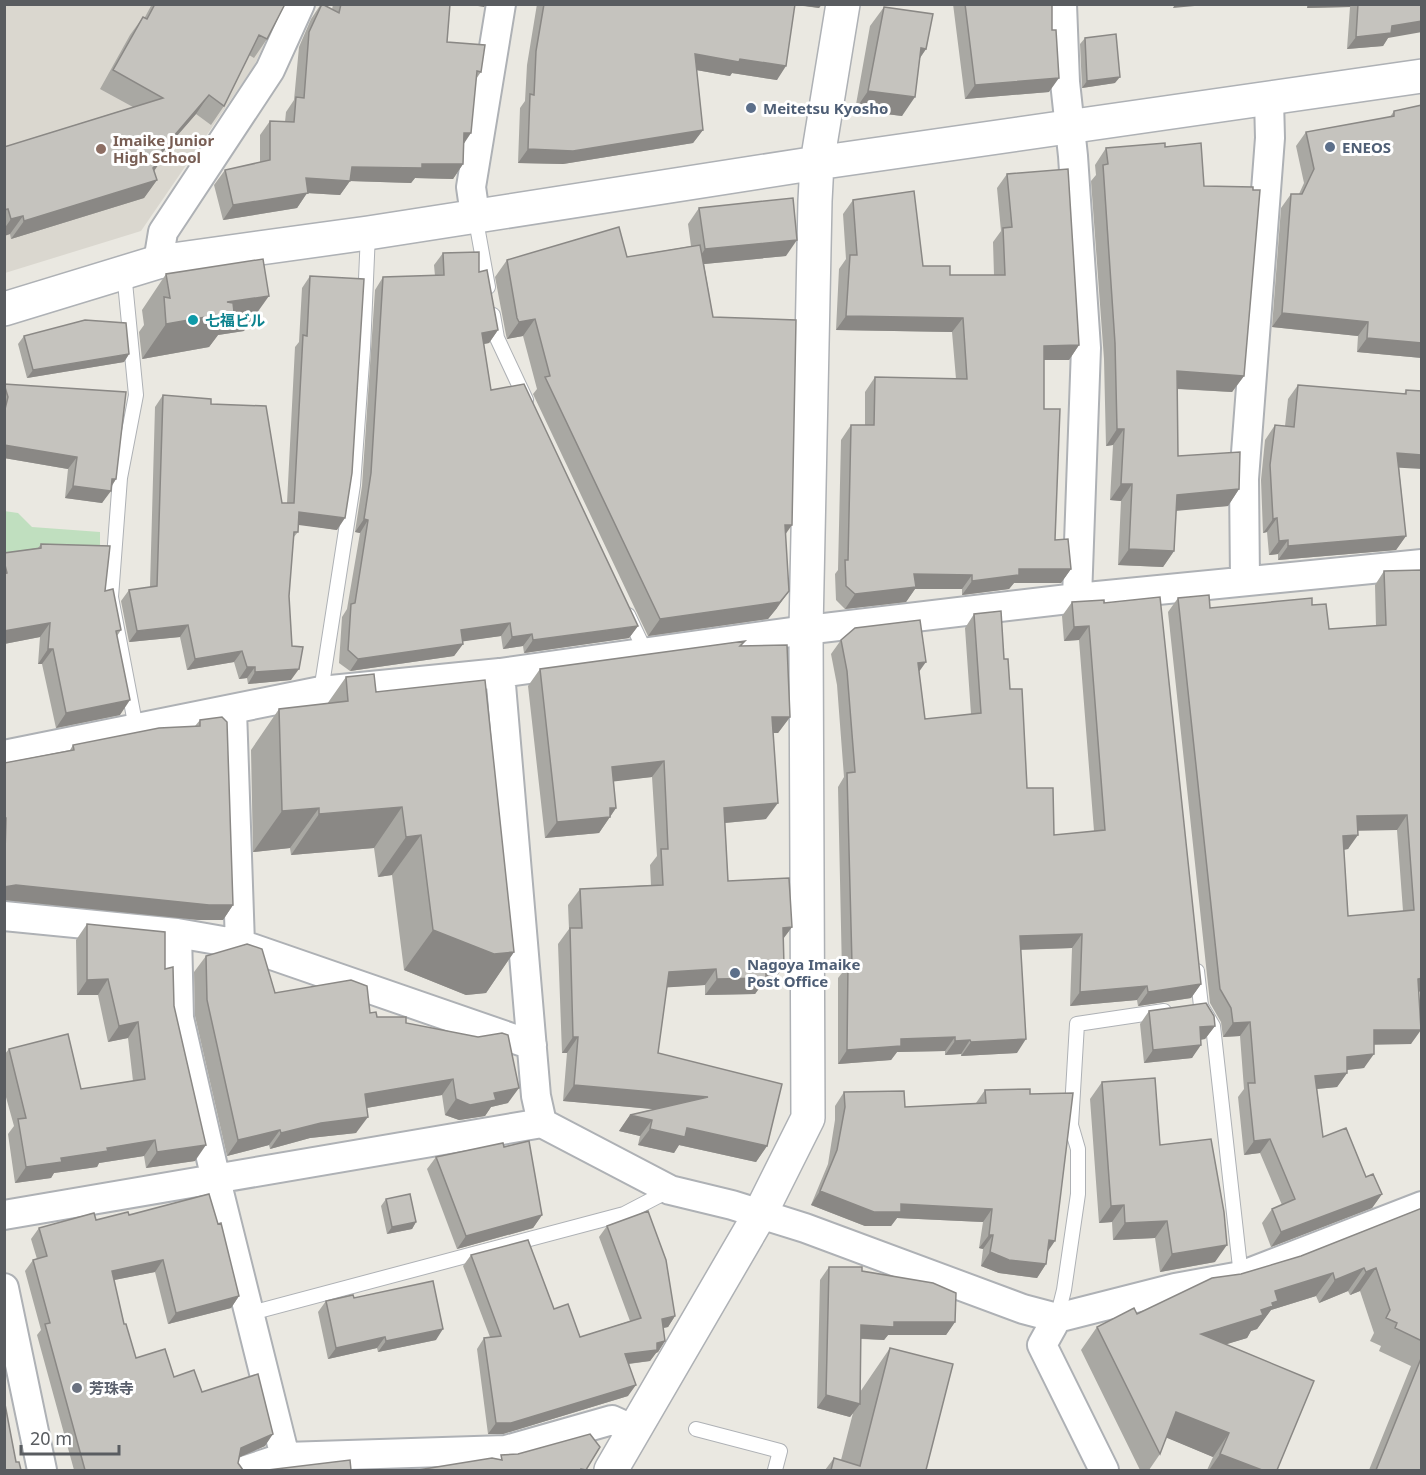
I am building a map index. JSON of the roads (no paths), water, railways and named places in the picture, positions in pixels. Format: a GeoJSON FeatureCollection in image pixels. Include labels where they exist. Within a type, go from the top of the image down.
{"type":"FeatureCollection","features":[{"type":"Feature","properties":{"kind":"street"},"geometry":{"type":"LineString","coordinates":[[158,262],[163,232],[270,70],[300,4]]}},
{"type":"Feature","properties":{"kind":"street"},"geometry":{"type":"LineString","coordinates":[[475,215],[471,187],[501,4]]}},
{"type":"Feature","properties":{"kind":"street"},"geometry":{"type":"LineString","coordinates":[[611,1470],[760,1214],[808,1118],[806,630],[817,163],[843,4]]}},
{"type":"Feature","properties":{"kind":"street"},"geometry":{"type":"LineString","coordinates":[[1062,4],[1065,82],[1071,128],[1086,348],[1077,598]]}},
{"type":"Feature","properties":{"kind":"street"},"geometry":{"type":"LineString","coordinates":[[4,309],[158,262],[368,233],[817,163],[1422,76]]}},
{"type":"Feature","properties":{"kind":"street"},"geometry":{"type":"LineString","coordinates":[[1245,580],[1244,479],[1270,138],[1269,99]]}},
{"type":"Feature","properties":{"kind":"street"},"geometry":{"type":"LineString","coordinates":[[4,755],[321,691],[500,673],[806,630],[1077,598],[1158,597],[1245,580],[1422,564]]}},
{"type":"Feature","properties":{"kind":"street"},"geometry":{"type":"LineString","coordinates":[[500,673],[536,1096],[542,1124]]}},
{"type":"Feature","properties":{"kind":"street"},"geometry":{"type":"LineString","coordinates":[[232,710],[240,944]]}},
{"type":"Feature","properties":{"kind":"street"},"geometry":{"type":"LineString","coordinates":[[4,916],[177,933],[240,944],[532,1046]]}},
{"type":"Feature","properties":{"kind":"street"},"geometry":{"type":"LineString","coordinates":[[177,933],[179,1018],[216,1180],[251,1313],[285,1457]]}},
{"type":"Feature","properties":{"kind":"street"},"geometry":{"type":"LineString","coordinates":[[4,1215],[542,1124],[670,1190],[760,1214],[1023,1309],[1057,1318],[1175,1288],[1241,1276],[1422,1206]]}},
{"type":"Feature","properties":{"kind":"street"},"geometry":{"type":"LineString","coordinates":[[4,1288],[42,1470]]}},
{"type":"Feature","properties":{"kind":"street"},"geometry":{"type":"LineString","coordinates":[[1057,1318],[1042,1345],[1104,1470]]}},
{"type":"Feature","properties":{"kind":"street"},"geometry":{"type":"LineString","coordinates":[[246,1470],[285,1457],[506,1450],[612,1419],[634,1430]]}},
{"type":"Feature","properties":{"kind":"lane"},"geometry":{"type":"LineString","coordinates":[[475,215],[497,338],[533,414]]}},
{"type":"Feature","properties":{"kind":"lane"},"geometry":{"type":"LineString","coordinates":[[321,691],[353,485],[363,349],[368,233]]}},
{"type":"Feature","properties":{"kind":"lane"},"geometry":{"type":"LineString","coordinates":[[124,272],[135,395],[120,478],[111,597],[136,728]]}},
{"type":"Feature","properties":{"kind":"lane"},"geometry":{"type":"LineString","coordinates":[[619,597],[645,651]]}},
{"type":"Feature","properties":{"kind":"lane"},"geometry":{"type":"LineString","coordinates":[[1190,1007],[1196,958]]}},
{"type":"Feature","properties":{"kind":"lane"},"geometry":{"type":"LineString","coordinates":[[1057,1318],[1064,1290],[1078,1194],[1078,1149],[1071,1125],[1077,1024],[1190,1007],[1213,1026],[1241,1276]]}},
{"type":"Feature","properties":{"kind":"lane"},"geometry":{"type":"LineString","coordinates":[[251,1313],[624,1214],[670,1190]]}},
{"type":"Feature","properties":{"kind":"lane"},"geometry":{"type":"LineString","coordinates":[[696,1429],[780,1451],[775,1470]]}},
{"type":"Feature","properties":{"kind":"place","name":"Meitetsu Kyosho"},"geometry":{"type":"Point","coordinates":[751,108]}},
{"type":"Feature","properties":{"kind":"place","name":"ENEOS"},"geometry":{"type":"Point","coordinates":[1330,147]}},
{"type":"Feature","properties":{"kind":"place","name":"Imaike Junior High School"},"geometry":{"type":"Point","coordinates":[101,149]}},
{"type":"Feature","properties":{"kind":"place","name":"七福ビル"},"geometry":{"type":"Point","coordinates":[193,320]}},
{"type":"Feature","properties":{"kind":"place","name":"Nagoya Imaike Post Office"},"geometry":{"type":"Point","coordinates":[735,973]}},
{"type":"Feature","properties":{"kind":"place","name":"芳珠寺"},"geometry":{"type":"Point","coordinates":[77,1388]}}]}
